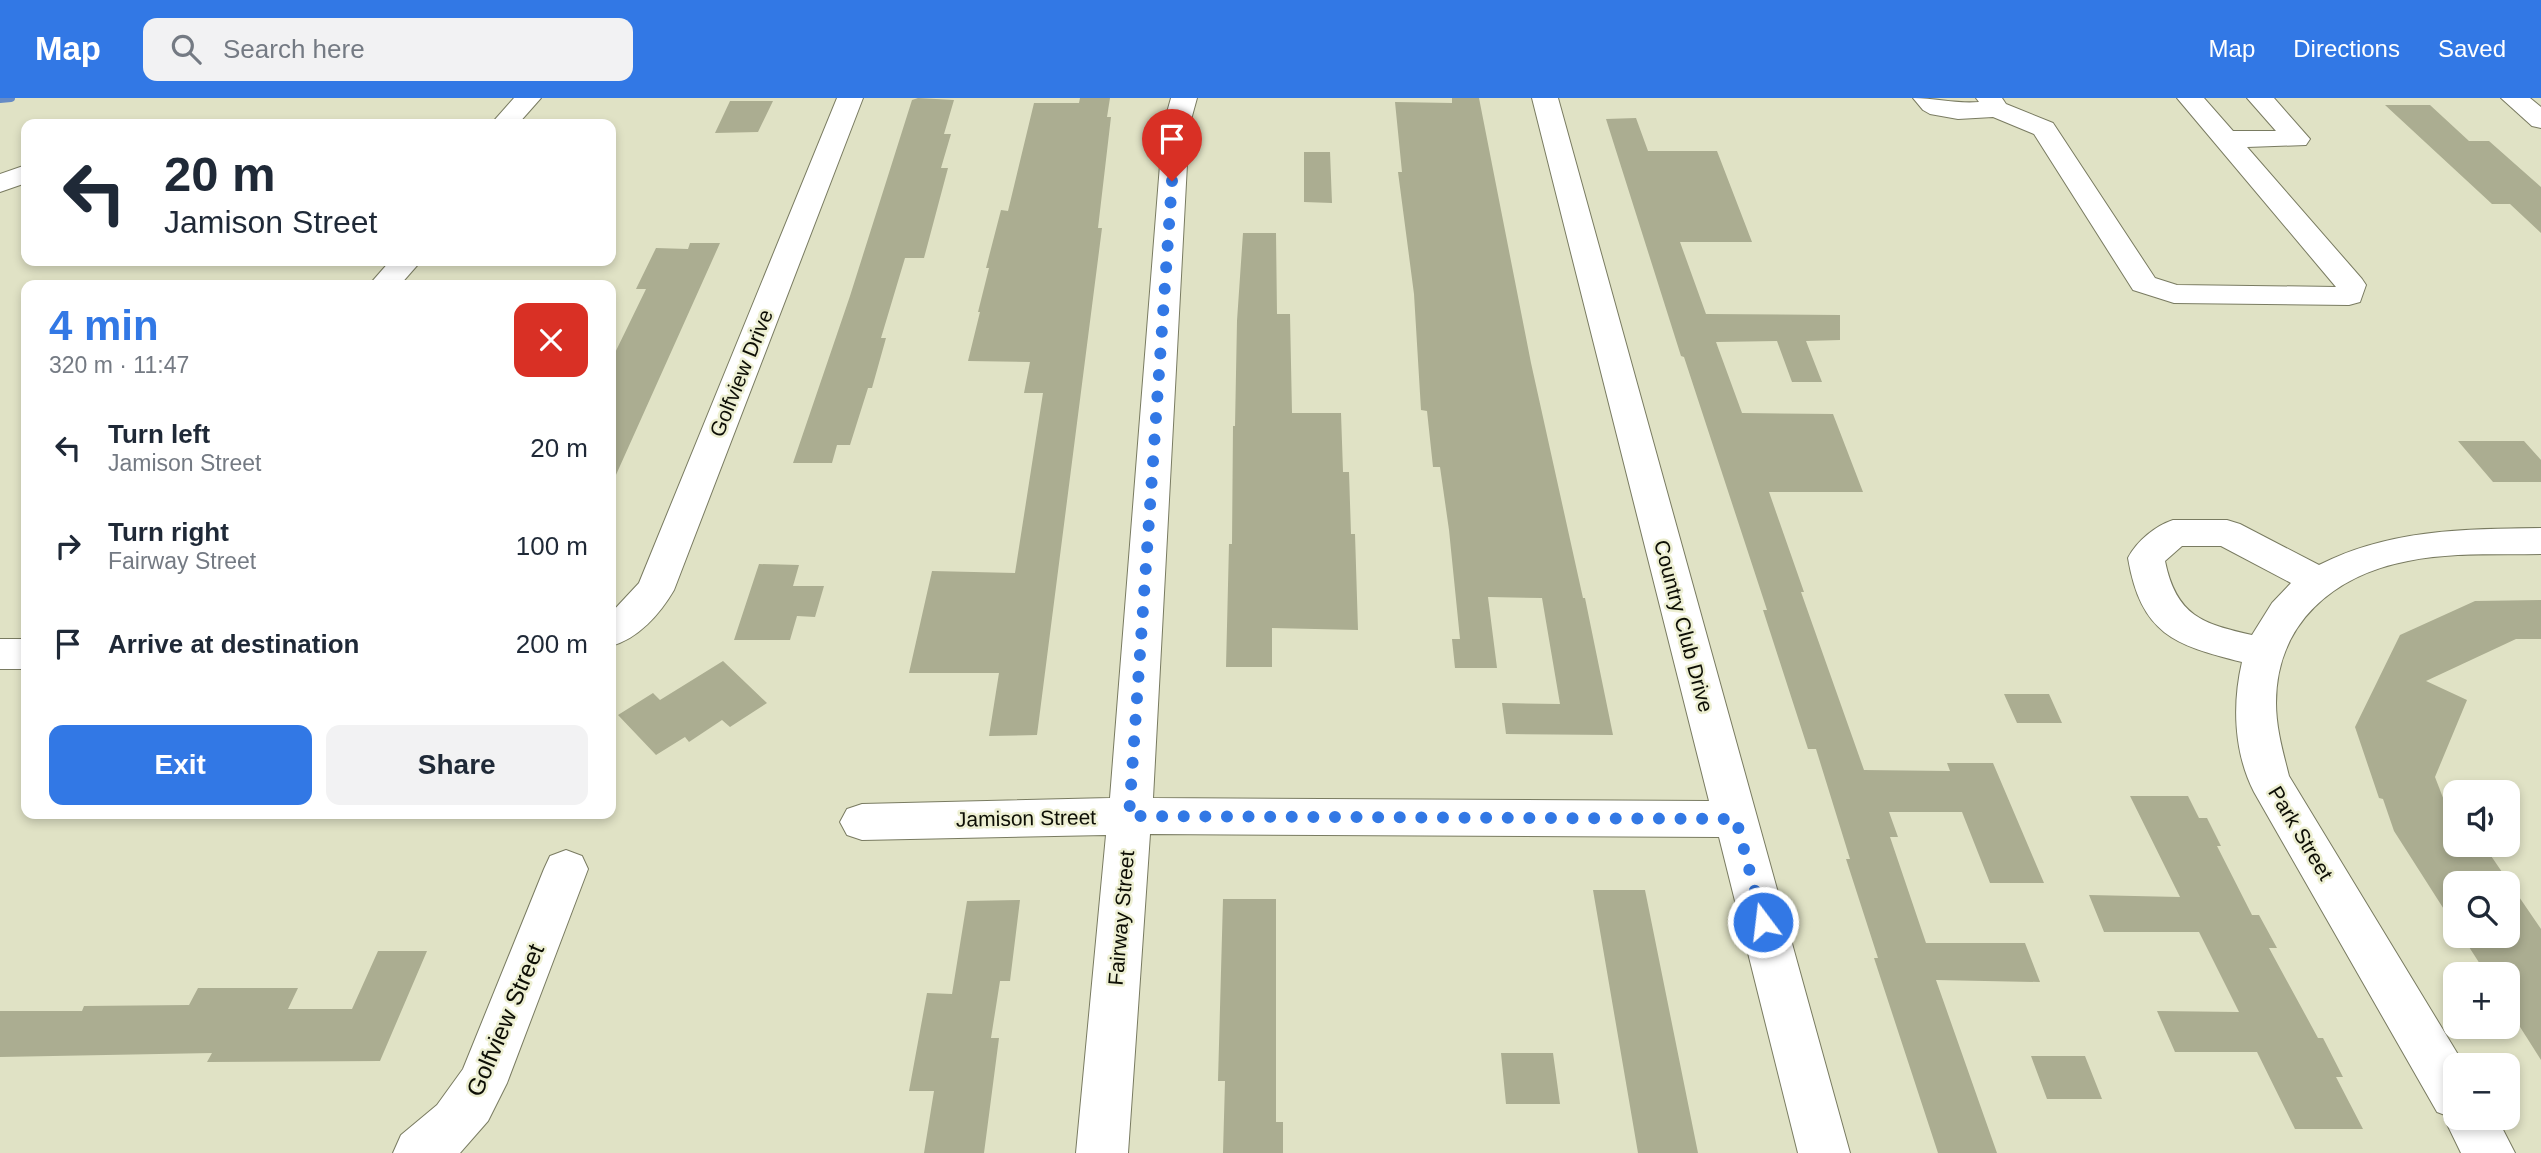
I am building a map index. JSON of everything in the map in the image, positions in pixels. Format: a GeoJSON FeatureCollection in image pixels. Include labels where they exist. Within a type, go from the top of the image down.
{"type":"FeatureCollection","features":[{"type":"Feature","properties":{"kind":"street"},"geometry":{"type":"LineString","coordinates":[[508,119],[528,98]]}},
{"type":"Feature","properties":{"kind":"street","name":"Golfview Drive"},"geometry":{"type":"LineString","coordinates":[[616,629],[627,621],[655,590],[850,98]]}},
{"type":"Feature","properties":{"kind":"street","name":"Fairway Street"},"geometry":{"type":"LineString","coordinates":[[1102,1153],[1129,816],[1176,127],[1184,98]]}},
{"type":"Feature","properties":{"kind":"street","name":"Country Club Drive"},"geometry":{"type":"LineString","coordinates":[[1545,98],[1825,1153]]}},
{"type":"Feature","properties":{"kind":"street"},"geometry":{"type":"LineString","coordinates":[[1926,98],[1931,107],[1940,110],[1993,104],[2043,130],[2144,284],[2174,294],[2349,296],[2351,285],[2190,98]]}},
{"type":"Feature","properties":{"kind":"street"},"geometry":{"type":"LineString","coordinates":[[2225,139],[2297,139],[2260,98]]}},
{"type":"Feature","properties":{"kind":"street"},"geometry":{"type":"LineString","coordinates":[[2514,98],[2541,120]]}},
{"type":"Feature","properties":{"kind":"street"},"geometry":{"type":"LineString","coordinates":[[0,184],[21,175]]}},
{"type":"Feature","properties":{"kind":"street"},"geometry":{"type":"LineString","coordinates":[[389,280],[401,266]]}},
{"type":"Feature","properties":{"kind":"street"},"geometry":{"type":"LineString","coordinates":[[2263,653],[2185,630],[2165,608],[2149,581],[2146,558],[2173,533],[2227,533],[2318,581]]}},
{"type":"Feature","properties":{"kind":"street","name":"Park Street"},"geometry":{"type":"LineString","coordinates":[[2443,1075],[2269,780],[2258,736],[2256,697],[2263,653],[2281,616],[2318,581],[2369,558],[2409,548],[2454,543],[2541,541]]}},
{"type":"Feature","properties":{"kind":"street"},"geometry":{"type":"LineString","coordinates":[[0,654],[21,654]]}},
{"type":"Feature","properties":{"kind":"street","name":"Jamison Street"},"geometry":{"type":"LineString","coordinates":[[862,822],[1129,816],[1736,819]]}},
{"type":"Feature","properties":{"kind":"street","name":"Golfview Street"},"geometry":{"type":"LineString","coordinates":[[419,1153],[452,1126],[470,1104],[482,1083],[566,869]]}},
{"type":"Feature","properties":{"kind":"street"},"geometry":{"type":"LineString","coordinates":[[2476,1130],[2489,1153]]}},
{"type":"Feature","properties":{"kind":"building"},"geometry":{"type":"Polygon","coordinates":[[[1080,98],[1110,98],[1107,117],[1111,117],[1098,228],[1102,228],[1037,735],[989,736],[999,673],[909,673],[932,571],[1015,573],[1043,393],[1024,393],[1030,362],[968,361],[989,268],[986,268],[1001,210],[1008,211],[1034,103],[1079,103],[1080,98]]]}},
{"type":"Feature","properties":{"kind":"building"},"geometry":{"type":"Polygon","coordinates":[[[1452,98],[1479,98],[1531,363],[1585,598],[1613,735],[1506,734],[1502,703],[1560,704],[1542,598],[1488,597],[1497,668],[1455,668],[1452,639],[1460,639],[1449,530],[1440,467],[1433,467],[1427,411],[1421,410],[1414,294],[1398,172],[1402,172],[1395,102],[1452,103],[1452,98]]]}},
{"type":"Feature","properties":{"kind":"building"},"geometry":{"type":"Polygon","coordinates":[[[912,100],[954,100],[944,134],[951,134],[941,168],[948,168],[924,258],[905,258],[881,338],[886,338],[872,388],[868,388],[850,445],[837,445],[832,463],[793,463],[850,296],[912,100]]]}},
{"type":"Feature","properties":{"kind":"building"},"geometry":{"type":"Polygon","coordinates":[[[730,101],[773,101],[758,132],[715,133],[730,101]]]}},
{"type":"Feature","properties":{"kind":"building"},"geometry":{"type":"Polygon","coordinates":[[[2385,105],[2430,105],[2469,141],[2489,141],[2541,187],[2541,233],[2510,204],[2492,204],[2385,105]]]}},
{"type":"Feature","properties":{"kind":"building"},"geometry":{"type":"Polygon","coordinates":[[[1636,118],[1648,151],[1717,151],[1752,242],[1680,242],[1706,314],[1840,315],[1840,340],[1806,341],[1822,382],[1792,382],[1777,341],[1716,342],[1742,413],[1833,414],[1863,492],[1769,492],[1864,770],[1950,771],[1947,763],[1993,763],[2044,883],[1990,883],[1962,812],[1889,812],[1898,837],[1890,837],[1926,943],[2025,943],[2040,982],[1936,980],[1997,1153],[1938,1153],[1874,958],[1878,958],[1846,859],[1850,859],[1816,749],[1808,749],[1763,610],[1767,610],[1684,357],[1681,356],[1606,119],[1636,118]]]}},
{"type":"Feature","properties":{"kind":"building"},"geometry":{"type":"Polygon","coordinates":[[[1304,152],[1330,152],[1332,203],[1304,202],[1304,152]]]}},
{"type":"Feature","properties":{"kind":"building"},"geometry":{"type":"Polygon","coordinates":[[[1243,233],[1276,233],[1277,314],[1290,314],[1292,413],[1341,413],[1343,472],[1349,472],[1351,534],[1355,534],[1358,630],[1272,628],[1272,667],[1226,667],[1237,321],[1243,233]]]}},
{"type":"Feature","properties":{"kind":"building"},"geometry":{"type":"Polygon","coordinates":[[[690,243],[720,243],[616,475],[616,351],[646,289],[636,289],[656,248],[688,249],[690,243]]]}},
{"type":"Feature","properties":{"kind":"building"},"geometry":{"type":"Polygon","coordinates":[[[2458,441],[2524,441],[2541,460],[2541,482],[2493,482],[2458,441]]]}},
{"type":"Feature","properties":{"kind":"building"},"geometry":{"type":"Polygon","coordinates":[[[759,564],[799,565],[793,586],[824,586],[815,617],[797,616],[790,640],[734,640],[759,564]]]}},
{"type":"Feature","properties":{"kind":"building"},"geometry":{"type":"Polygon","coordinates":[[[2541,600],[2541,639],[2516,639],[2426,681],[2467,700],[2435,777],[2443,798],[2443,857],[2492,857],[2501,871],[2443,871],[2443,908],[2394,831],[2383,799],[2379,798],[2355,727],[2400,635],[2475,601],[2541,600]]]}},
{"type":"Feature","properties":{"kind":"building"},"geometry":{"type":"Polygon","coordinates":[[[723,661],[767,703],[730,727],[722,720],[689,742],[685,737],[656,755],[618,715],[653,693],[660,700],[723,661]]]}},
{"type":"Feature","properties":{"kind":"building"},"geometry":{"type":"Polygon","coordinates":[[[2004,694],[2049,694],[2062,723],[2017,723],[2004,694]]]}},
{"type":"Feature","properties":{"kind":"building"},"geometry":{"type":"Polygon","coordinates":[[[2130,796],[2188,796],[2199,818],[2207,818],[2221,846],[2217,846],[2252,915],[2259,915],[2277,948],[2269,948],[2318,1038],[2323,1038],[2343,1077],[2336,1077],[2363,1129],[2295,1129],[2257,1052],[2175,1052],[2157,1011],[2239,1012],[2199,932],[2104,932],[2089,895],[2180,897],[2130,796]]]}},
{"type":"Feature","properties":{"kind":"building"},"geometry":{"type":"Polygon","coordinates":[[[1593,890],[1645,890],[1698,1153],[1638,1153],[1593,890]]]}},
{"type":"Feature","properties":{"kind":"building"},"geometry":{"type":"Polygon","coordinates":[[[2520,898],[2541,929],[2541,1060],[2520,1027],[2520,962],[2479,962],[2470,948],[2520,948],[2520,898]]]}},
{"type":"Feature","properties":{"kind":"building"},"geometry":{"type":"Polygon","coordinates":[[[1223,899],[1276,899],[1276,1122],[1283,1122],[1283,1153],[1223,1153],[1225,1081],[1218,1081],[1223,899]]]}},
{"type":"Feature","properties":{"kind":"building"},"geometry":{"type":"Polygon","coordinates":[[[1020,900],[1010,981],[1000,981],[991,1038],[999,1038],[984,1153],[924,1153],[934,1091],[909,1091],[927,993],[952,994],[967,901],[1020,900]]]}},
{"type":"Feature","properties":{"kind":"building"},"geometry":{"type":"Polygon","coordinates":[[[378,951],[427,951],[380,1061],[207,1062],[212,1053],[0,1057],[0,1011],[82,1011],[84,1006],[189,1005],[198,988],[298,988],[288,1009],[352,1009],[378,951]]]}},
{"type":"Feature","properties":{"kind":"building"},"geometry":{"type":"Polygon","coordinates":[[[1501,1053],[1553,1053],[1560,1104],[1506,1104],[1501,1053]]]}},
{"type":"Feature","properties":{"kind":"building"},"geometry":{"type":"Polygon","coordinates":[[[2031,1056],[2085,1056],[2102,1099],[2047,1099],[2031,1056]]]}},
{"type":"Feature","properties":{"kind":"waterway"},"geometry":{"type":"LineString","coordinates":[[0,99],[11,98]]}},
{"type":"Feature","properties":{"kind":"route"},"geometry":{"type":"LineString","coordinates":[[1172,181],[1129,816],[1736,819],[1763,922]]}}]}
